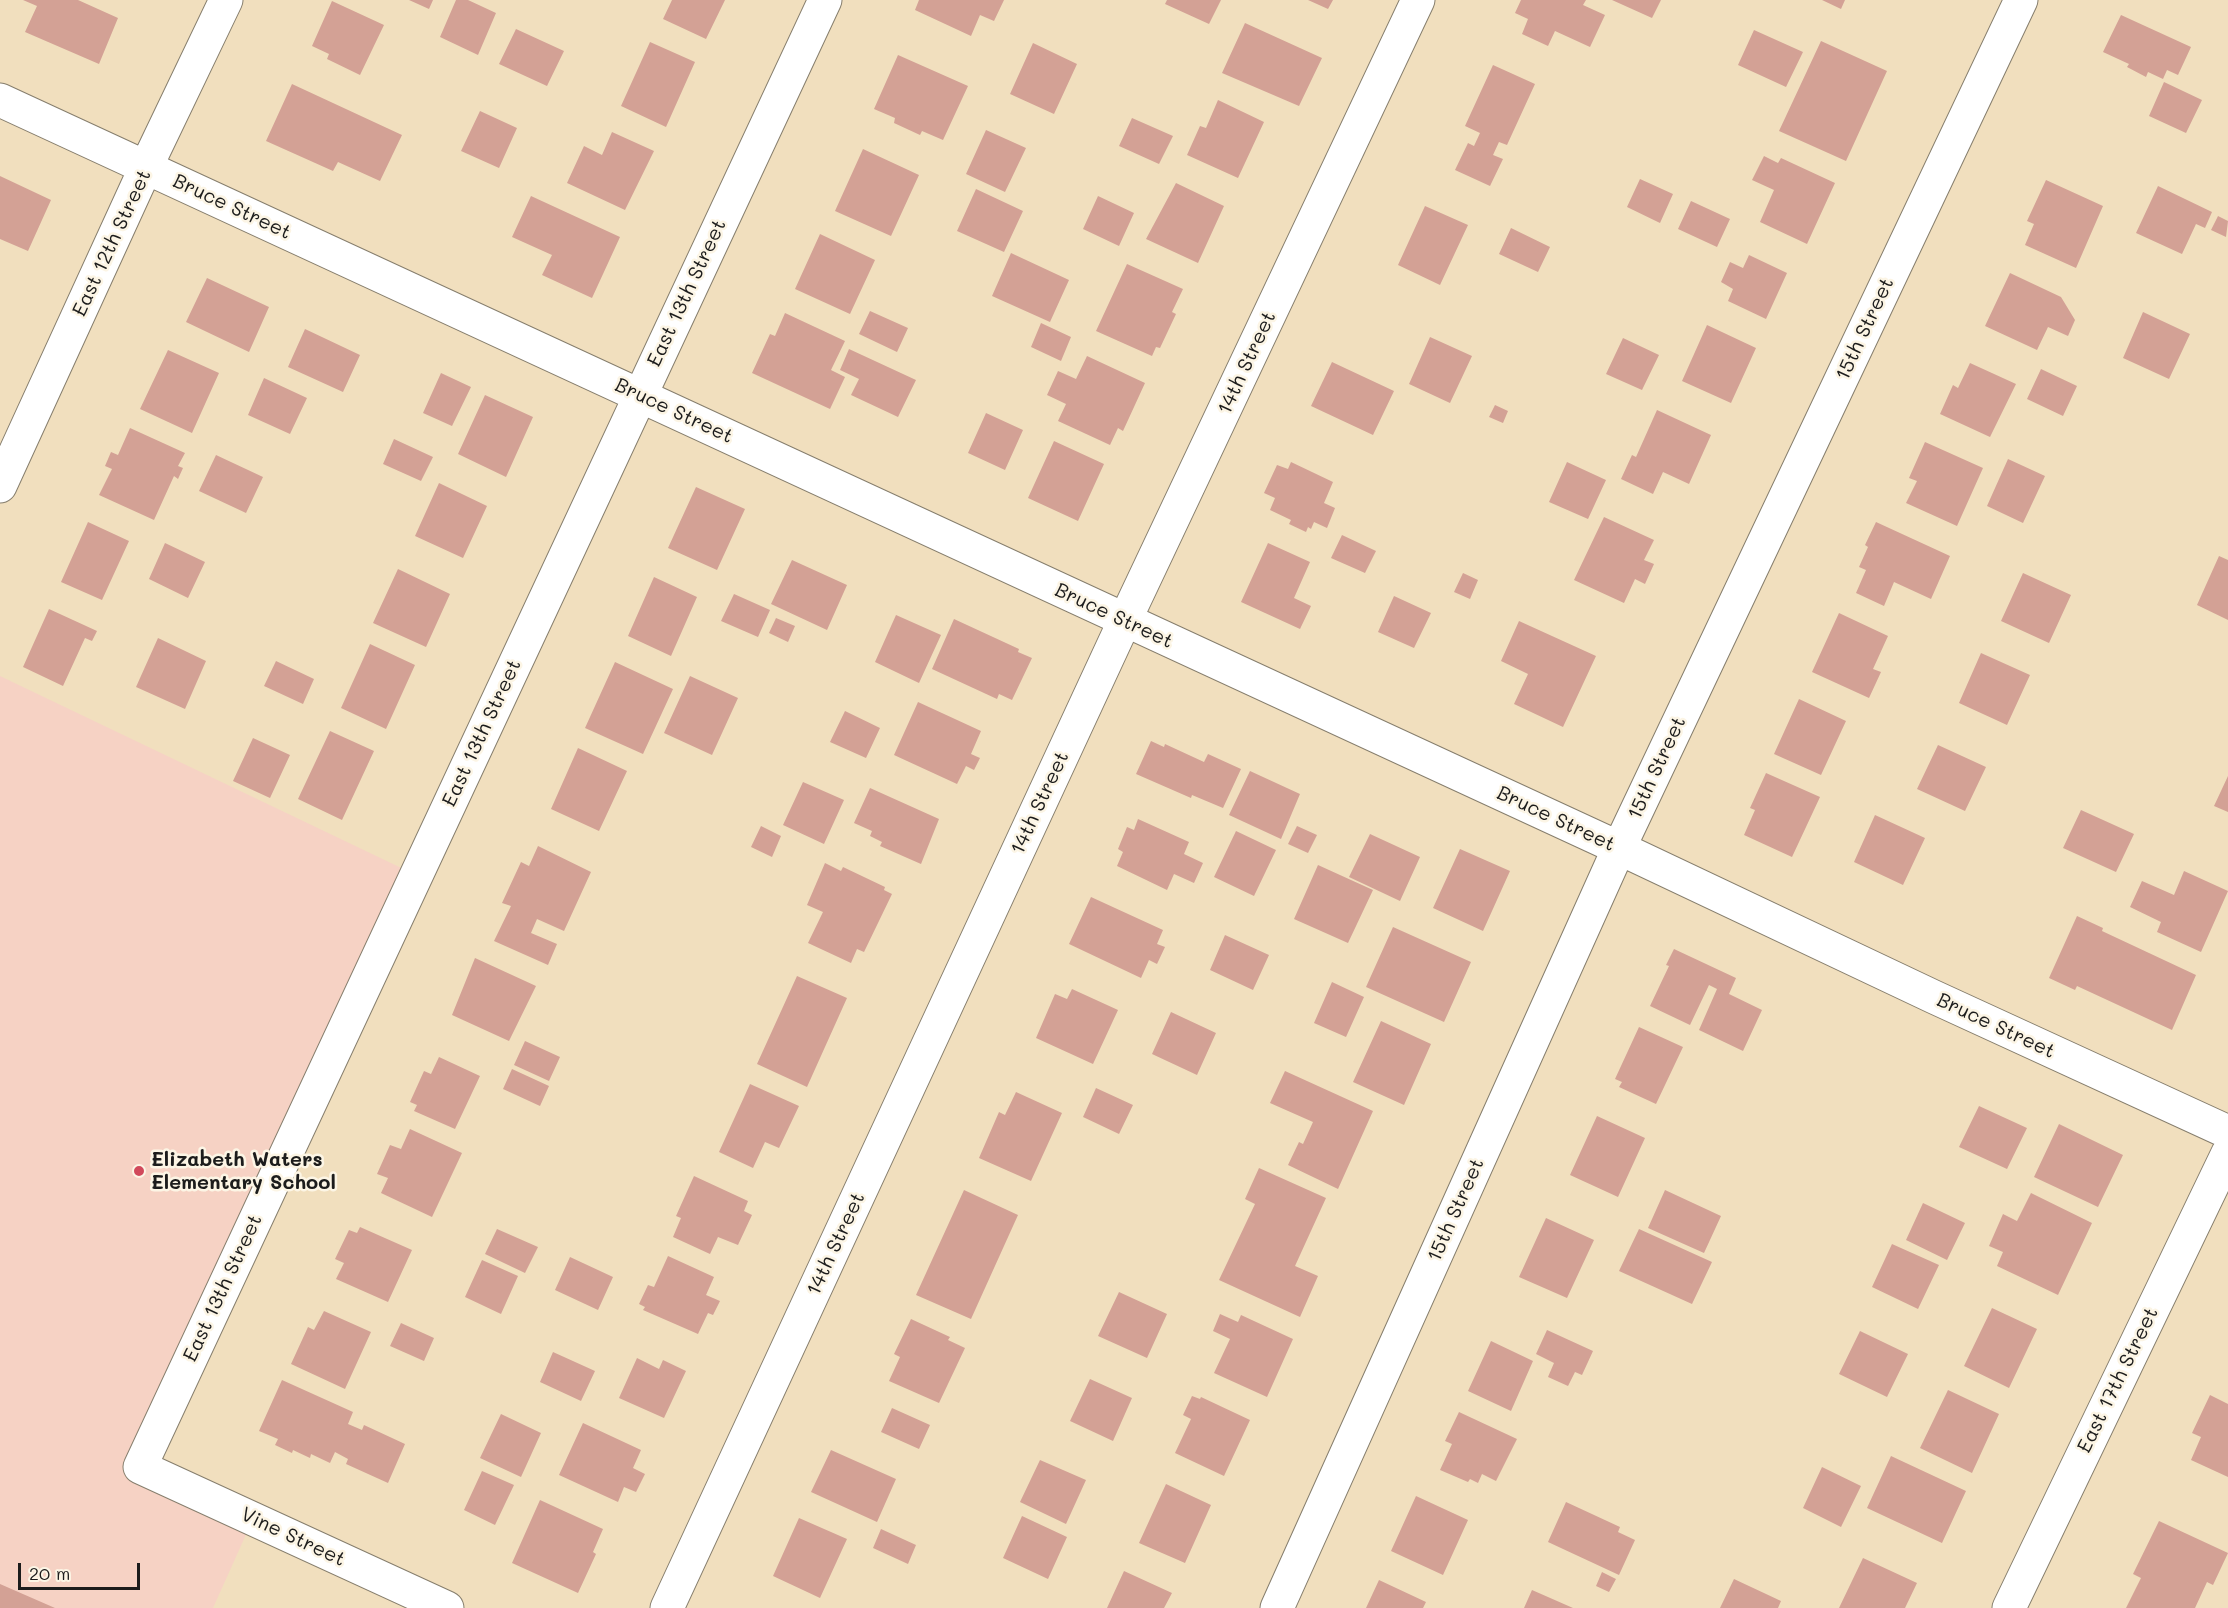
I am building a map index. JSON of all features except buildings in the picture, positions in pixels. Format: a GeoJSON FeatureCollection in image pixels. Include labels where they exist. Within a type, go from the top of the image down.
{"type":"FeatureCollection","features":[{"type":"Feature","properties":{"kind":"street","name":"East 12th Street"},"geometry":{"type":"LineString","coordinates":[[0,486],[146,167],[226,0]]}},
{"type":"Feature","properties":{"kind":"street","name":"East 13th Street"},"geometry":{"type":"LineString","coordinates":[[140,1467],[825,0]]}},
{"type":"Feature","properties":{"kind":"street","name":"14th Street"},"geometry":{"type":"LineString","coordinates":[[667,1608],[1125,620],[1418,0]]}},
{"type":"Feature","properties":{"kind":"street","name":"15th Street"},"geometry":{"type":"LineString","coordinates":[[1277,1608],[1619,848],[2021,0]]}},
{"type":"Feature","properties":{"kind":"street","name":"Bruce Street"},"geometry":{"type":"LineString","coordinates":[[0,100],[2228,1132]]}},
{"type":"Feature","properties":{"kind":"street","name":"East 17th Street"},"geometry":{"type":"LineString","coordinates":[[2009,1608],[2228,1153]]}},
{"type":"Feature","properties":{"kind":"street","name":"Vine Street"},"geometry":{"type":"LineString","coordinates":[[140,1467],[447,1608]]}},
{"type":"Feature","properties":{"kind":"shaded area","name":"Elizabeth Waters Elementary School"},"geometry":{"type":"Polygon","coordinates":[[[0,676],[416,875],[140,1466],[253,1519],[213,1608],[0,1608],[0,676]]]}},
{"type":"Feature","properties":{"kind":"place","name":"Elizabeth Waters Elementary School"},"geometry":{"type":"Point","coordinates":[139,1171]}}]}
